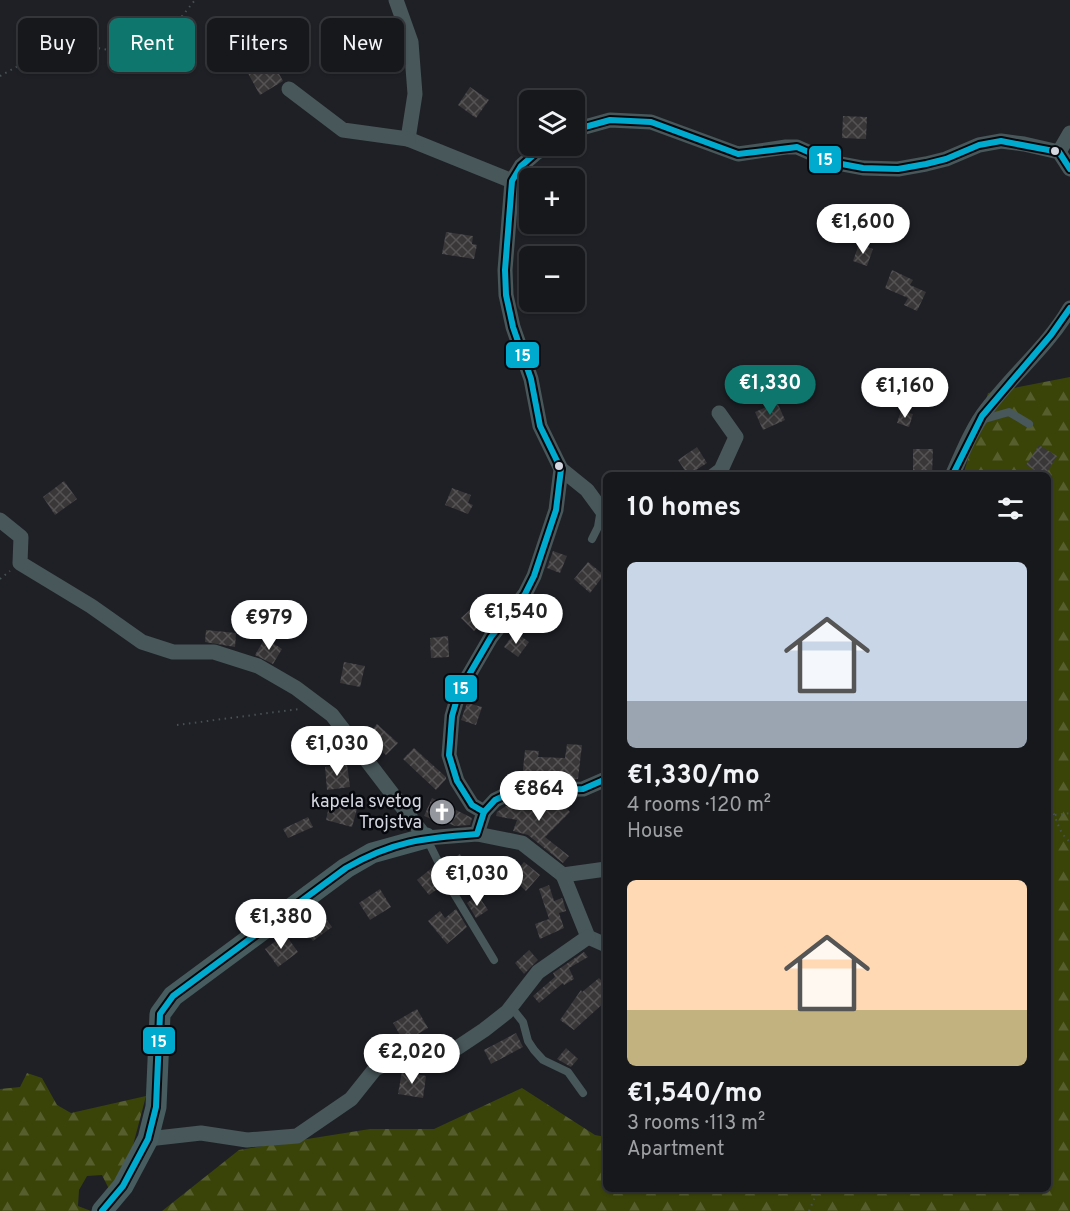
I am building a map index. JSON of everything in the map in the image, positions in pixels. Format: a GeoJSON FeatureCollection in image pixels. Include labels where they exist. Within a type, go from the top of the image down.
{"type":"FeatureCollection","features":[{"type":"Feature","properties":{"kind":"main road"},"geometry":{"type":"LineString","coordinates":[[102,1211],[123,1186],[148,1139],[156,1107],[160,1014],[172,996],[346,868],[372,853],[426,838]]}},
{"type":"Feature","properties":{"kind":"street"},"geometry":{"type":"LineString","coordinates":[[396,0],[411,42],[412,52],[415,94],[408,139]]}},
{"type":"Feature","properties":{"kind":"street"},"geometry":{"type":"LineString","coordinates":[[289,89],[343,130],[408,139],[512,182]]}},
{"type":"Feature","properties":{"kind":"street"},"geometry":{"type":"LineString","coordinates":[[585,127],[610,120],[651,122],[738,154],[797,147],[831,162],[862,168],[898,169],[926,164],[946,159],[980,145],[1001,141],[1059,152],[1070,169]]}},
{"type":"Feature","properties":{"kind":"street"},"geometry":{"type":"LineString","coordinates":[[1059,152],[1070,133]]}},
{"type":"Feature","properties":{"kind":"street"},"geometry":{"type":"LineString","coordinates":[[533,156],[521,166],[512,182],[504,270],[506,295],[513,327],[531,379],[540,426],[561,469],[587,489],[603,513]]}},
{"type":"Feature","properties":{"kind":"street"},"geometry":{"type":"LineString","coordinates":[[954,472],[986,410],[1027,365],[1069,313]]}},
{"type":"Feature","properties":{"kind":"street"},"geometry":{"type":"LineString","coordinates":[[718,472],[736,437],[719,413]]}},
{"type":"Feature","properties":{"kind":"street"},"geometry":{"type":"LineString","coordinates":[[484,812],[472,805],[457,781],[448,754],[452,716],[459,692],[491,637],[525,594],[534,576],[556,510],[561,469]]}},
{"type":"Feature","properties":{"kind":"street"},"geometry":{"type":"LineString","coordinates":[[0,520],[21,537],[20,563],[91,606],[142,642],[173,652],[214,652],[258,666],[296,688],[332,715],[426,838],[477,834],[522,843],[563,875],[588,937],[603,944]]}},
{"type":"Feature","properties":{"kind":"street"},"geometry":{"type":"LineString","coordinates":[[477,834],[484,812],[495,800],[514,791],[584,789],[603,780]]}},
{"type":"Feature","properties":{"kind":"street"},"geometry":{"type":"LineString","coordinates":[[563,875],[603,869]]}},
{"type":"Feature","properties":{"kind":"street"},"geometry":{"type":"LineString","coordinates":[[148,1139],[201,1132],[247,1140],[297,1136],[351,1099],[375,1069],[409,1052],[457,1048],[484,1030],[511,1007],[538,972],[588,937]]}},
{"type":"Feature","properties":{"kind":"lane"},"geometry":{"type":"LineString","coordinates":[[980,420],[1009,412],[1029,424]]}},
{"type":"Feature","properties":{"kind":"lane"},"geometry":{"type":"LineString","coordinates":[[592,539],[603,513]]}},
{"type":"Feature","properties":{"kind":"lane"},"geometry":{"type":"LineString","coordinates":[[426,838],[453,892],[494,960]]}},
{"type":"Feature","properties":{"kind":"lane"},"geometry":{"type":"LineString","coordinates":[[511,1007],[523,1022],[528,1041],[534,1050],[543,1060],[568,1072],[583,1093]]}},
{"type":"Feature","properties":{"kind":"path"},"geometry":{"type":"LineString","coordinates":[[0,76],[29,60],[48,46],[65,43],[129,53],[152,43],[171,30],[195,0]]}},
{"type":"Feature","properties":{"kind":"path"},"geometry":{"type":"LineString","coordinates":[[177,724],[217,721],[320,706]]}},
{"type":"Feature","properties":{"kind":"path"},"geometry":{"type":"LineString","coordinates":[[1051,808],[1060,834],[1070,842]]}},
{"type":"Feature","properties":{"kind":"path"},"geometry":{"type":"LineString","coordinates":[[1055,815],[1070,813]]}},
{"type":"Feature","properties":{"kind":"path"},"geometry":{"type":"LineString","coordinates":[[809,1211],[817,1192]]}},
{"type":"Feature","properties":{"kind":"green space"},"geometry":{"type":"Polygon","coordinates":[[[1070,377],[1070,1211],[162,1211],[239,1150],[370,1129],[434,1129],[522,1088],[595,1135],[603,1136],[603,1192],[1051,1192],[1051,472],[964,472],[988,393],[1070,377]]]}},
{"type":"Feature","properties":{"kind":"green space"},"geometry":{"type":"Polygon","coordinates":[[[27,1073],[42,1078],[57,1105],[71,1113],[146,1096],[126,1172],[109,1189],[102,1175],[87,1176],[79,1190],[78,1206],[91,1211],[0,1211],[0,1089],[20,1087],[27,1073]]]}},
{"type":"Feature","properties":{"kind":"building"},"geometry":{"type":"Polygon","coordinates":[[[247,72],[278,72],[283,81],[260,95],[247,72]]]}},
{"type":"Feature","properties":{"kind":"building"},"geometry":{"type":"Polygon","coordinates":[[[470,87],[489,100],[476,118],[458,105],[470,87]]]}},
{"type":"Feature","properties":{"kind":"building"},"geometry":{"type":"Polygon","coordinates":[[[843,116],[867,117],[866,139],[842,138],[843,116]]]}},
{"type":"Feature","properties":{"kind":"building"},"geometry":{"type":"Polygon","coordinates":[[[446,232],[473,236],[472,244],[477,245],[474,259],[442,254],[446,232]]]}},
{"type":"Feature","properties":{"kind":"building"},"geometry":{"type":"Polygon","coordinates":[[[859,244],[873,249],[867,266],[853,261],[859,244]]]}},
{"type":"Feature","properties":{"kind":"building"},"geometry":{"type":"Polygon","coordinates":[[[892,270],[913,280],[910,285],[926,292],[917,311],[904,305],[908,298],[885,288],[892,270]]]}},
{"type":"Feature","properties":{"kind":"building"},"geometry":{"type":"Polygon","coordinates":[[[777,402],[785,420],[763,430],[755,412],[777,402]]]}},
{"type":"Feature","properties":{"kind":"building"},"geometry":{"type":"Polygon","coordinates":[[[901,411],[913,414],[909,427],[897,423],[901,411]]]}},
{"type":"Feature","properties":{"kind":"building"},"geometry":{"type":"Polygon","coordinates":[[[1039,445],[1057,456],[1047,472],[1038,472],[1026,465],[1039,445]]]}},
{"type":"Feature","properties":{"kind":"building"},"geometry":{"type":"Polygon","coordinates":[[[697,447],[707,463],[693,472],[686,472],[678,460],[697,447]]]}},
{"type":"Feature","properties":{"kind":"building"},"geometry":{"type":"Polygon","coordinates":[[[913,449],[933,449],[932,472],[913,472],[913,449]]]}},
{"type":"Feature","properties":{"kind":"building"},"geometry":{"type":"Polygon","coordinates":[[[64,481],[77,499],[55,515],[43,497],[64,481]]]}},
{"type":"Feature","properties":{"kind":"building"},"geometry":{"type":"Polygon","coordinates":[[[452,488],[471,495],[468,503],[473,505],[468,514],[445,505],[452,488]]]}},
{"type":"Feature","properties":{"kind":"building"},"geometry":{"type":"Polygon","coordinates":[[[553,551],[567,556],[560,573],[547,568],[553,551]]]}},
{"type":"Feature","properties":{"kind":"building"},"geometry":{"type":"Polygon","coordinates":[[[588,562],[603,574],[590,593],[574,579],[588,562]]]}},
{"type":"Feature","properties":{"kind":"building"},"geometry":{"type":"Polygon","coordinates":[[[475,605],[487,619],[474,631],[461,618],[475,605]]]}},
{"type":"Feature","properties":{"kind":"building"},"geometry":{"type":"Polygon","coordinates":[[[206,630],[236,633],[235,647],[205,642],[206,630]]]}},
{"type":"Feature","properties":{"kind":"building"},"geometry":{"type":"Polygon","coordinates":[[[515,632],[529,642],[518,657],[504,647],[515,632]]]}},
{"type":"Feature","properties":{"kind":"building"},"geometry":{"type":"Polygon","coordinates":[[[448,636],[449,657],[431,658],[430,638],[448,636]]]}},
{"type":"Feature","properties":{"kind":"building"},"geometry":{"type":"Polygon","coordinates":[[[265,638],[282,649],[273,664],[255,655],[265,638]]]}},
{"type":"Feature","properties":{"kind":"building"},"geometry":{"type":"Polygon","coordinates":[[[344,662],[365,666],[360,687],[340,683],[344,662]]]}},
{"type":"Feature","properties":{"kind":"building"},"geometry":{"type":"Polygon","coordinates":[[[467,703],[482,707],[476,725],[461,720],[467,703]]]}},
{"type":"Feature","properties":{"kind":"building"},"geometry":{"type":"Polygon","coordinates":[[[377,724],[398,743],[386,755],[366,737],[377,724]]]}},
{"type":"Feature","properties":{"kind":"building"},"geometry":{"type":"Polygon","coordinates":[[[567,744],[582,745],[578,779],[562,780],[563,777],[536,775],[535,780],[522,779],[525,750],[539,751],[538,757],[565,758],[567,744]]]}},
{"type":"Feature","properties":{"kind":"building"},"geometry":{"type":"Polygon","coordinates":[[[414,748],[446,777],[436,790],[403,759],[414,748]]]}},
{"type":"Feature","properties":{"kind":"building"},"geometry":{"type":"Polygon","coordinates":[[[347,764],[350,787],[327,790],[325,767],[347,764]]]}},
{"type":"Feature","properties":{"kind":"building","name":"kapela svetog Trojstva"},"geometry":{"type":"Polygon","coordinates":[[[432,798],[472,818],[470,825],[455,826],[445,822],[444,824],[424,816],[432,798]]]}},
{"type":"Feature","properties":{"kind":"building"},"geometry":{"type":"Polygon","coordinates":[[[558,799],[570,812],[545,837],[569,856],[563,863],[528,835],[513,831],[517,820],[496,816],[497,812],[506,806],[525,809],[526,800],[558,799]]]}},
{"type":"Feature","properties":{"kind":"building"},"geometry":{"type":"Polygon","coordinates":[[[330,802],[357,809],[352,827],[326,820],[330,802]]]}},
{"type":"Feature","properties":{"kind":"building"},"geometry":{"type":"Polygon","coordinates":[[[308,817],[313,827],[288,838],[283,829],[308,817]]]}},
{"type":"Feature","properties":{"kind":"building"},"geometry":{"type":"Polygon","coordinates":[[[460,854],[473,874],[456,885],[446,863],[460,854]]]}},
{"type":"Feature","properties":{"kind":"building"},"geometry":{"type":"Polygon","coordinates":[[[524,862],[540,875],[526,891],[511,877],[524,862]]]}},
{"type":"Feature","properties":{"kind":"building"},"geometry":{"type":"Polygon","coordinates":[[[433,867],[443,885],[429,895],[417,880],[433,867]]]}},
{"type":"Feature","properties":{"kind":"building"},"geometry":{"type":"Polygon","coordinates":[[[549,885],[554,901],[562,898],[563,900],[566,911],[559,913],[564,928],[540,939],[535,924],[549,919],[539,889],[549,885]]]}},
{"type":"Feature","properties":{"kind":"building"},"geometry":{"type":"Polygon","coordinates":[[[380,889],[391,907],[370,920],[359,903],[380,889]]]}},
{"type":"Feature","properties":{"kind":"building"},"geometry":{"type":"Polygon","coordinates":[[[478,895],[488,910],[476,918],[467,903],[478,895]]]}},
{"type":"Feature","properties":{"kind":"building"},"geometry":{"type":"Polygon","coordinates":[[[319,909],[332,927],[313,941],[300,924],[319,909]]]}},
{"type":"Feature","properties":{"kind":"building"},"geometry":{"type":"Polygon","coordinates":[[[456,909],[467,927],[447,944],[428,921],[440,911],[445,918],[456,909]]]}},
{"type":"Feature","properties":{"kind":"building"},"geometry":{"type":"Polygon","coordinates":[[[285,934],[298,952],[278,967],[265,949],[285,934]]]}},
{"type":"Feature","properties":{"kind":"building"},"geometry":{"type":"Polygon","coordinates":[[[529,950],[538,960],[524,974],[515,963],[529,950]]]}},
{"type":"Feature","properties":{"kind":"building"},"geometry":{"type":"Polygon","coordinates":[[[584,952],[588,957],[569,968],[574,979],[564,985],[563,983],[539,1003],[533,996],[555,977],[553,973],[584,952]]]}},
{"type":"Feature","properties":{"kind":"building"},"geometry":{"type":"Polygon","coordinates":[[[599,978],[603,983],[603,1004],[574,1030],[560,1020],[581,990],[582,992],[599,978]]]}},
{"type":"Feature","properties":{"kind":"building"},"geometry":{"type":"Polygon","coordinates":[[[417,1009],[428,1028],[404,1042],[393,1023],[417,1009]]]}},
{"type":"Feature","properties":{"kind":"building"},"geometry":{"type":"Polygon","coordinates":[[[516,1033],[523,1047],[491,1064],[484,1050],[516,1033]]]}},
{"type":"Feature","properties":{"kind":"building"},"geometry":{"type":"Polygon","coordinates":[[[566,1048],[578,1059],[571,1067],[557,1059],[566,1048]]]}},
{"type":"Feature","properties":{"kind":"building"},"geometry":{"type":"Polygon","coordinates":[[[402,1071],[426,1076],[423,1098],[398,1094],[402,1071]]]}},
{"type":"Feature","properties":{"kind":"transit line","name":"15"},"geometry":{"type":"LineString","coordinates":[[585,127],[610,120],[651,122],[738,154],[797,147],[831,162],[863,168],[898,169],[926,164],[946,159],[979,145],[1001,141],[1059,152],[1070,169]]}},
{"type":"Feature","properties":{"kind":"transit line","name":"15"},"geometry":{"type":"LineString","coordinates":[[484,812],[472,805],[457,781],[449,755],[452,716],[459,692],[491,637],[525,594],[534,576],[556,510],[561,469],[540,426],[531,379],[513,327],[506,295],[505,270],[512,181],[521,166],[533,156]]}},
{"type":"Feature","properties":{"kind":"transit line","name":"15"},"geometry":{"type":"LineString","coordinates":[[954,472],[982,416],[1051,335],[1070,308]]}},
{"type":"Feature","properties":{"kind":"transit line","name":"15"},"geometry":{"type":"LineString","coordinates":[[102,1211],[123,1186],[148,1139],[156,1107],[160,1014],[173,996],[346,868],[363,859],[409,842],[477,834],[484,812],[495,800],[514,791],[583,789],[603,780]]}},
{"type":"Feature","properties":{"kind":"place","name":"kapela svetog Trojstva"},"geometry":{"type":"Point","coordinates":[442,812]}}]}
